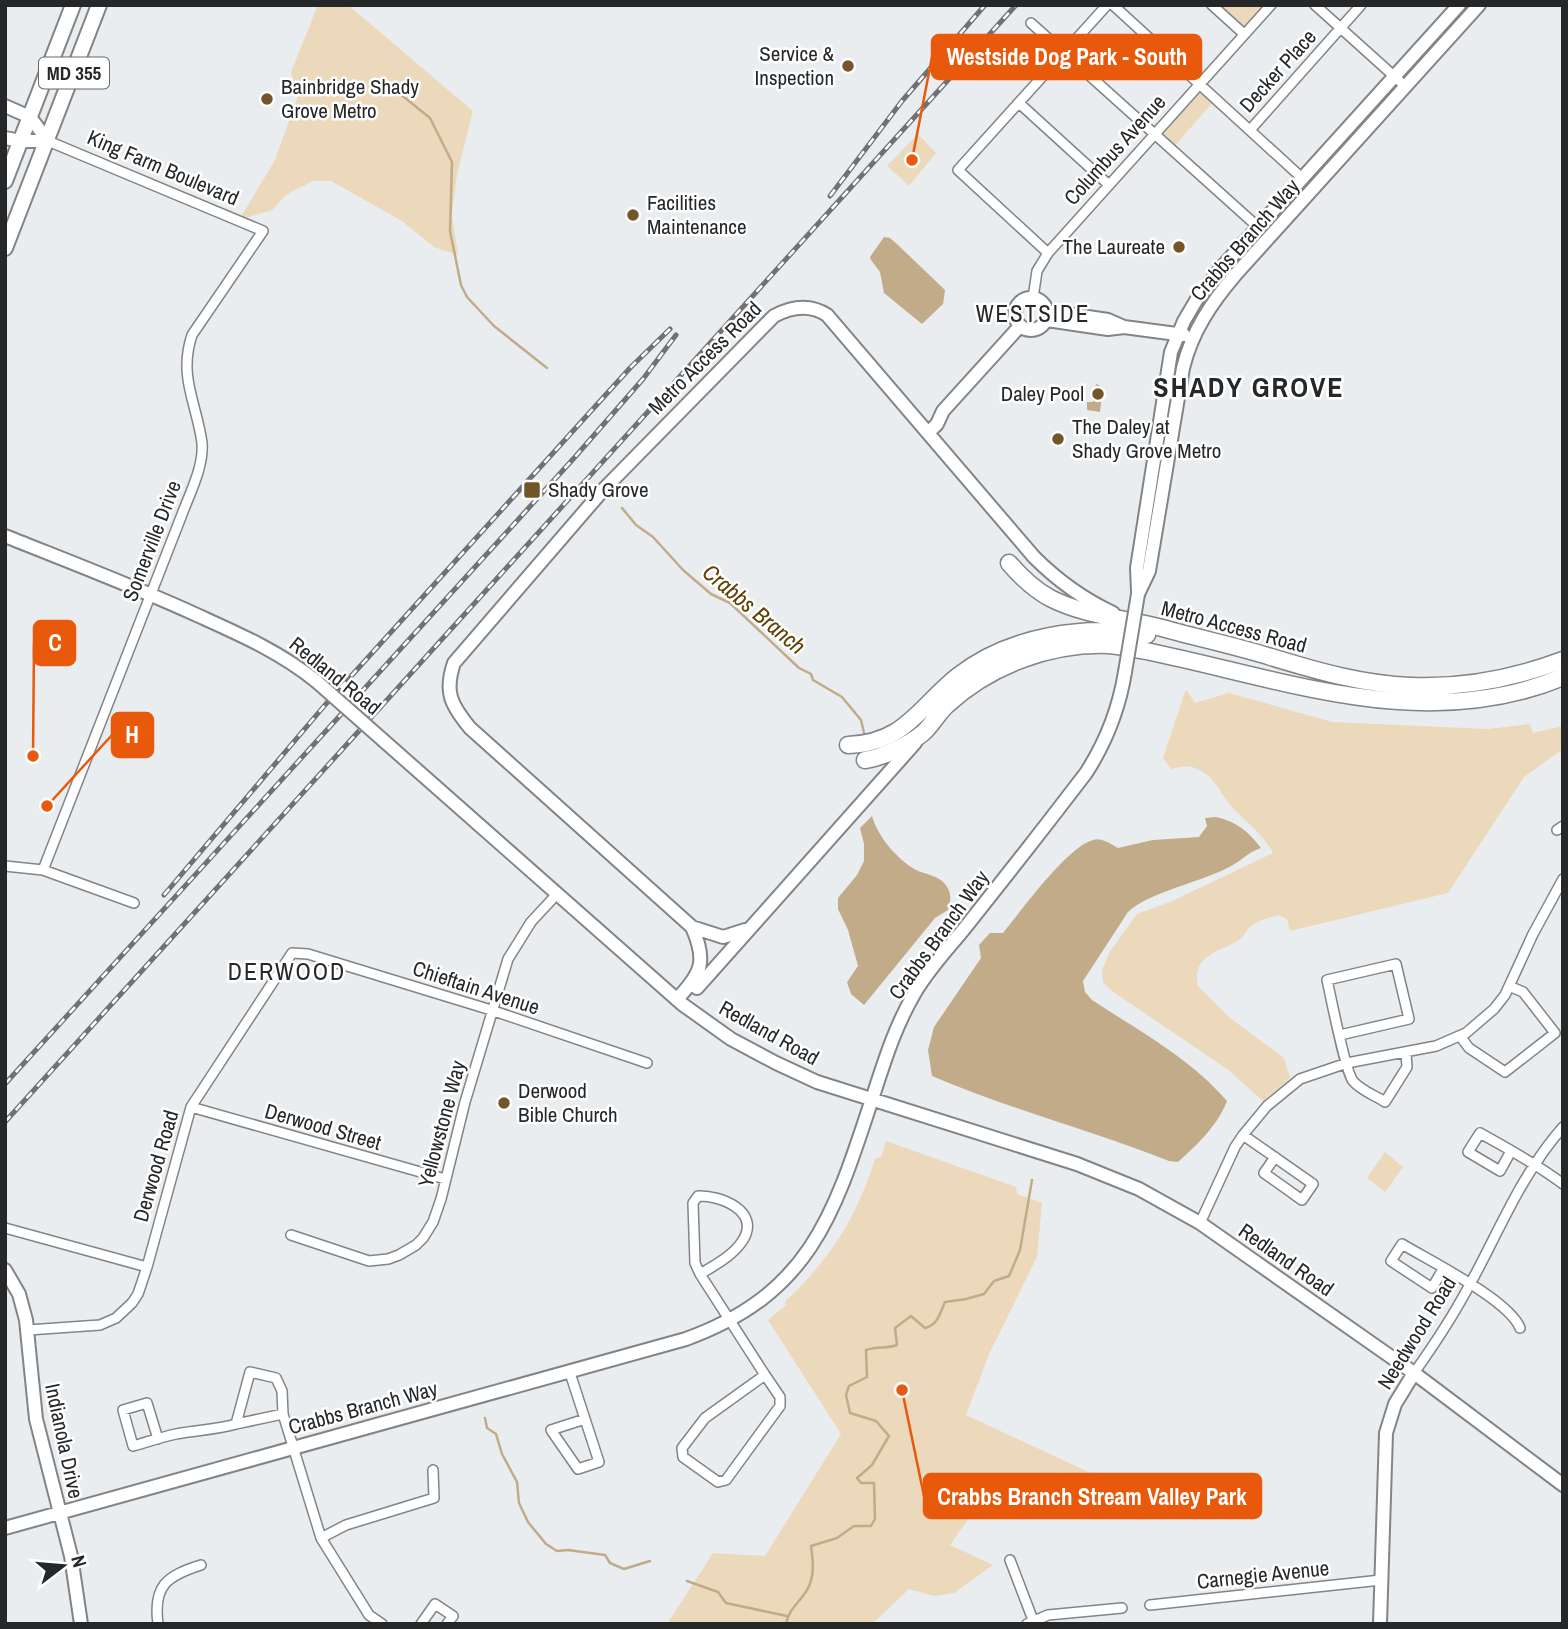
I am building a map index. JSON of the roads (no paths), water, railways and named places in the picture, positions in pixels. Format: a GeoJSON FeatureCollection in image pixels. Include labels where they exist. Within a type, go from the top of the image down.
{"type":"FeatureCollection","features":[{"type":"Feature","properties":{"kind":"highway"},"geometry":{"type":"LineString","coordinates":[[1009,563],[1023,579],[1049,597],[1082,612],[1126,620]]}},
{"type":"Feature","properties":{"kind":"highway","name":"Metro Access Road"},"geometry":{"type":"LineString","coordinates":[[1126,620],[1317,671],[1363,681],[1403,685],[1442,686],[1491,679],[1521,674],[1563,660]]}},
{"type":"Feature","properties":{"kind":"highway"},"geometry":{"type":"LineString","coordinates":[[848,745],[869,743],[892,736],[911,722],[961,674],[1001,652],[1027,642],[1077,632],[1124,631],[1234,657],[1317,671]]}},
{"type":"Feature","properties":{"kind":"highway","name":"Metro Access Road"},"geometry":{"type":"LineString","coordinates":[[923,733],[948,703],[995,672],[1030,657],[1093,645],[1146,651],[1361,699],[1444,703],[1529,690],[1563,677]]}},
{"type":"Feature","properties":{"kind":"highway"},"geometry":{"type":"LineString","coordinates":[[1491,679],[1563,651]]}},
{"type":"Feature","properties":{"kind":"highway"},"geometry":{"type":"LineString","coordinates":[[865,760],[878,758],[923,733]]}},
{"type":"Feature","properties":{"kind":"main road","name":"MD 355"},"geometry":{"type":"LineString","coordinates":[[5,181],[73,5]]}},
{"type":"Feature","properties":{"kind":"main road","name":"MD 355"},"geometry":{"type":"LineString","coordinates":[[5,248],[99,5]]}},
{"type":"Feature","properties":{"kind":"main road","name":"Crabbs Branch Way"},"geometry":{"type":"LineString","coordinates":[[5,1528],[686,1339],[729,1320],[778,1287],[807,1255],[827,1222],[841,1190],[886,1053],[915,993],[1086,774],[1099,753],[1117,709],[1125,672],[1138,594],[1137,568],[1168,364],[1178,334],[1197,299],[1258,227],[1459,5]]}},
{"type":"Feature","properties":{"kind":"main road","name":"Crabbs Branch Way"},"geometry":{"type":"LineString","coordinates":[[1138,594],[1149,571],[1177,396],[1187,353],[1217,297],[1479,5]]}},
{"type":"Feature","properties":{"kind":"main road"},"geometry":{"type":"LineString","coordinates":[[5,106],[30,117],[48,141]]}},
{"type":"Feature","properties":{"kind":"main road","name":"King Farm Boulevard"},"geometry":{"type":"LineString","coordinates":[[5,138],[48,141]]}},
{"type":"Feature","properties":{"kind":"main road"},"geometry":{"type":"LineString","coordinates":[[1033,298],[1042,302],[1047,316],[1041,328],[1032,331],[1020,326],[1016,309],[1021,302],[1033,298]]}},
{"type":"Feature","properties":{"kind":"main road","name":"Metro Access Road"},"geometry":{"type":"LineString","coordinates":[[692,927],[470,728],[458,713],[450,696],[448,680],[454,663],[603,490],[766,323],[783,311],[797,307],[810,308],[827,315],[1047,570],[1089,601],[1126,620]]}},
{"type":"Feature","properties":{"kind":"main road"},"geometry":{"type":"LineString","coordinates":[[1047,316],[1108,320],[1124,327],[1194,337]]}},
{"type":"Feature","properties":{"kind":"main road"},"geometry":{"type":"LineString","coordinates":[[928,433],[937,424],[943,411],[1020,326]]}},
{"type":"Feature","properties":{"kind":"main road"},"geometry":{"type":"LineString","coordinates":[[914,417],[943,411]]}},
{"type":"Feature","properties":{"kind":"main road","name":"Redland Road"},"geometry":{"type":"LineString","coordinates":[[5,536],[151,594],[259,643],[287,659],[316,681],[680,1002],[732,1039],[817,1082],[1077,1164],[1139,1189],[1200,1223],[1414,1373],[1563,1485]]}},
{"type":"Feature","properties":{"kind":"main road","name":"Metro Access Road"},"geometry":{"type":"LineString","coordinates":[[680,1002],[923,733]]}},
{"type":"Feature","properties":{"kind":"main road"},"geometry":{"type":"LineString","coordinates":[[692,927],[723,937],[739,934],[751,926]]}},
{"type":"Feature","properties":{"kind":"main road"},"geometry":{"type":"LineString","coordinates":[[680,1002],[701,967],[699,943],[692,927]]}},
{"type":"Feature","properties":{"kind":"main road","name":"Indianola Drive"},"geometry":{"type":"LineString","coordinates":[[5,1270],[19,1294],[28,1330],[36,1419],[77,1582],[81,1624]]}},
{"type":"Feature","properties":{"kind":"main road","name":"Needwood Road"},"geometry":{"type":"LineString","coordinates":[[1380,1624],[1386,1433],[1395,1404],[1414,1373]]}},
{"type":"Feature","properties":{"kind":"street"},"geometry":{"type":"LineString","coordinates":[[1048,253],[958,170],[1107,5]]}},
{"type":"Feature","properties":{"kind":"street"},"geometry":{"type":"LineString","coordinates":[[1113,5],[1303,178]]}},
{"type":"Feature","properties":{"kind":"street"},"geometry":{"type":"LineString","coordinates":[[1212,5],[1244,34]]}},
{"type":"Feature","properties":{"kind":"street","name":"Columbus Avenue"},"geometry":{"type":"LineString","coordinates":[[1033,298],[1037,271],[1048,253],[1271,5]]}},
{"type":"Feature","properties":{"kind":"street"},"geometry":{"type":"LineString","coordinates":[[1315,5],[1405,86]]}},
{"type":"Feature","properties":{"kind":"street","name":"Decker Place"},"geometry":{"type":"LineString","coordinates":[[1250,130],[1362,5]]}},
{"type":"Feature","properties":{"kind":"street"},"geometry":{"type":"LineString","coordinates":[[1031,23],[1258,227]]}},
{"type":"Feature","properties":{"kind":"street"},"geometry":{"type":"LineString","coordinates":[[1019,103],[1109,185]]}},
{"type":"Feature","properties":{"kind":"street","name":"King Farm Boulevard"},"geometry":{"type":"LineString","coordinates":[[48,141],[263,231]]}},
{"type":"Feature","properties":{"kind":"street","name":"Somerville Drive"},"geometry":{"type":"LineString","coordinates":[[43,870],[201,459],[202,445],[187,384],[188,347],[192,335],[263,231]]}},
{"type":"Feature","properties":{"kind":"street"},"geometry":{"type":"LineString","coordinates":[[5,866],[43,870],[134,904]]}},
{"type":"Feature","properties":{"kind":"street"},"geometry":{"type":"LineString","coordinates":[[1200,1223],[1243,1135],[1267,1106],[1300,1079],[1347,1063],[1436,1046],[1460,1036],[1493,1009],[1509,986],[1563,879]]}},
{"type":"Feature","properties":{"kind":"street","name":"Yellowstone Way"},"geometry":{"type":"LineString","coordinates":[[291,1235],[369,1261],[388,1259],[407,1251],[423,1238],[433,1222],[491,1010],[515,945],[531,922],[557,894]]}},
{"type":"Feature","properties":{"kind":"street","name":"Chieftain Avenue"},"geometry":{"type":"LineString","coordinates":[[292,953],[308,954],[491,1010],[647,1063]]}},
{"type":"Feature","properties":{"kind":"street","name":"Derwood Road"},"geometry":{"type":"LineString","coordinates":[[28,1330],[100,1325],[123,1314],[138,1294],[191,1107],[292,953]]}},
{"type":"Feature","properties":{"kind":"street"},"geometry":{"type":"LineString","coordinates":[[1340,1035],[1409,1019],[1396,964],[1327,980],[1340,1035],[1347,1063],[1354,1082],[1385,1102],[1407,1067],[1406,1053]]}},
{"type":"Feature","properties":{"kind":"street"},"geometry":{"type":"LineString","coordinates":[[1460,1036],[1469,1048],[1505,1072],[1555,1033],[1523,992],[1509,986]]}},
{"type":"Feature","properties":{"kind":"street","name":"Derwood Street"},"geometry":{"type":"LineString","coordinates":[[191,1107],[445,1180]]}},
{"type":"Feature","properties":{"kind":"street","name":"Needwood Road"},"geometry":{"type":"LineString","coordinates":[[1414,1373],[1470,1285],[1515,1194],[1563,1127]]}},
{"type":"Feature","properties":{"kind":"street"},"geometry":{"type":"LineString","coordinates":[[1511,1151],[1500,1171],[1468,1152],[1480,1133],[1511,1151],[1534,1165],[1563,1184]]}},
{"type":"Feature","properties":{"kind":"street"},"geometry":{"type":"LineString","coordinates":[[1243,1135],[1275,1157],[1313,1184],[1302,1200],[1264,1173],[1275,1157]]}},
{"type":"Feature","properties":{"kind":"street"},"geometry":{"type":"LineString","coordinates":[[699,1274],[716,1265],[740,1245],[748,1227],[738,1209],[726,1200],[698,1196],[693,1203],[695,1263],[699,1274],[780,1397],[780,1406],[726,1480],[718,1482],[683,1457],[682,1448],[705,1418],[765,1375]]}},
{"type":"Feature","properties":{"kind":"street"},"geometry":{"type":"LineString","coordinates":[[5,1228],[146,1267]]}},
{"type":"Feature","properties":{"kind":"street"},"geometry":{"type":"LineString","coordinates":[[1443,1269],[1432,1288],[1391,1261],[1402,1244],[1470,1285],[1506,1308],[1517,1319],[1520,1328]]}},
{"type":"Feature","properties":{"kind":"street"},"geometry":{"type":"LineString","coordinates":[[236,1424],[250,1372],[276,1378],[282,1391],[283,1414],[320,1538],[369,1615],[382,1624]]}},
{"type":"Feature","properties":{"kind":"street"},"geometry":{"type":"LineString","coordinates":[[570,1373],[585,1419],[599,1462],[578,1469],[551,1430],[585,1419]]}},
{"type":"Feature","properties":{"kind":"street"},"geometry":{"type":"LineString","coordinates":[[158,1439],[147,1404],[123,1410],[133,1446],[283,1414]]}},
{"type":"Feature","properties":{"kind":"street"},"geometry":{"type":"LineString","coordinates":[[320,1538],[346,1525],[434,1498],[433,1470]]}},
{"type":"Feature","properties":{"kind":"street"},"geometry":{"type":"LineString","coordinates":[[1010,1560],[1030,1622],[1048,1615],[1122,1608]]}},
{"type":"Feature","properties":{"kind":"street"},"geometry":{"type":"LineString","coordinates":[[158,1624],[155,1607],[161,1587],[184,1570],[201,1565]]}},
{"type":"Feature","properties":{"kind":"street","name":"Carnegie Avenue"},"geometry":{"type":"LineString","coordinates":[[1150,1605],[1381,1580]]}},
{"type":"Feature","properties":{"kind":"street"},"geometry":{"type":"LineString","coordinates":[[421,1624],[435,1604],[453,1616],[447,1624]]}},
{"type":"Feature","properties":{"kind":"waterway","name":"Crabbs Branch"},"geometry":{"type":"LineString","coordinates":[[394,89],[430,118],[452,162],[450,231],[461,285],[467,297],[494,326],[547,368]]}},
{"type":"Feature","properties":{"kind":"waterway","name":"Crabbs Branch"},"geometry":{"type":"LineString","coordinates":[[622,508],[683,570],[711,594],[730,603],[799,668],[811,674],[813,680],[842,697],[861,720],[864,733]]}},
{"type":"Feature","properties":{"kind":"waterway","name":"Crabbs Branch"},"geometry":{"type":"LineString","coordinates":[[786,1624],[789,1614],[811,1580],[811,1546],[837,1538],[854,1526],[871,1526],[875,1519],[874,1483],[861,1483],[857,1478],[872,1465],[889,1436],[876,1421],[850,1413],[846,1395],[849,1386],[867,1377],[866,1350],[897,1345],[895,1328],[911,1316],[925,1328],[938,1318],[945,1302],[984,1294],[994,1281],[1009,1276],[1020,1250],[1032,1180]]}},
{"type":"Feature","properties":{"kind":"waterway"},"geometry":{"type":"LineString","coordinates":[[485,1418],[487,1428],[496,1434],[502,1454],[517,1482],[519,1503],[528,1522],[546,1544],[557,1551],[605,1555],[610,1563],[624,1569],[650,1561]]}},
{"type":"Feature","properties":{"kind":"waterway"},"geometry":{"type":"LineString","coordinates":[[687,1581],[718,1592],[726,1603],[787,1616]]}},
{"type":"Feature","properties":{"kind":"railway"},"geometry":{"type":"LineString","coordinates":[[830,196],[902,101],[985,5]]}},
{"type":"Feature","properties":{"kind":"railway"},"geometry":{"type":"LineString","coordinates":[[5,1122],[1016,5]]}},
{"type":"Feature","properties":{"kind":"railway"},"geometry":{"type":"LineString","coordinates":[[164,895],[325,705],[630,368],[670,329]]}},
{"type":"Feature","properties":{"kind":"railway"},"geometry":{"type":"LineString","coordinates":[[5,1084],[575,457],[643,379],[676,335]]}},
{"type":"Feature","properties":{"kind":"place","name":"Service & Inspection"},"geometry":{"type":"Point","coordinates":[848,66]}},
{"type":"Feature","properties":{"kind":"place","name":"Bainbridge Shady Grove Metro"},"geometry":{"type":"Point","coordinates":[267,99]}},
{"type":"Feature","properties":{"kind":"place","name":"Westside Dog Park - South"},"geometry":{"type":"Point","coordinates":[912,160]}},
{"type":"Feature","properties":{"kind":"place","name":"Facilities Maintenance"},"geometry":{"type":"Point","coordinates":[633,215]}},
{"type":"Feature","properties":{"kind":"place","name":"The Laureate"},"geometry":{"type":"Point","coordinates":[1179,247]}},
{"type":"Feature","properties":{"kind":"place","name":"Daley Pool"},"geometry":{"type":"Point","coordinates":[1098,394]}},
{"type":"Feature","properties":{"kind":"place","name":"The Daley at Shady Grove Metro"},"geometry":{"type":"Point","coordinates":[1058,439]}},
{"type":"Feature","properties":{"kind":"place","name":"Shady Grove"},"geometry":{"type":"Point","coordinates":[532,490]}},
{"type":"Feature","properties":{"kind":"place","name":"C"},"geometry":{"type":"Point","coordinates":[33,756]}},
{"type":"Feature","properties":{"kind":"place","name":"H"},"geometry":{"type":"Point","coordinates":[47,806]}},
{"type":"Feature","properties":{"kind":"place","name":"Derwood Bible Church"},"geometry":{"type":"Point","coordinates":[504,1103]}},
{"type":"Feature","properties":{"kind":"place","name":"Crabbs Branch Stream Valley Park"},"geometry":{"type":"Point","coordinates":[902,1390]}},
{"type":"Feature","properties":{"kind":"district","name":"WESTSIDE"},"geometry":{"type":"Point","coordinates":[1033,314]}},
{"type":"Feature","properties":{"kind":"district","name":"SHADY GROVE"},"geometry":{"type":"Point","coordinates":[1249,387]}},
{"type":"Feature","properties":{"kind":"district","name":"DERWOOD"},"geometry":{"type":"Point","coordinates":[287,972]}}]}
